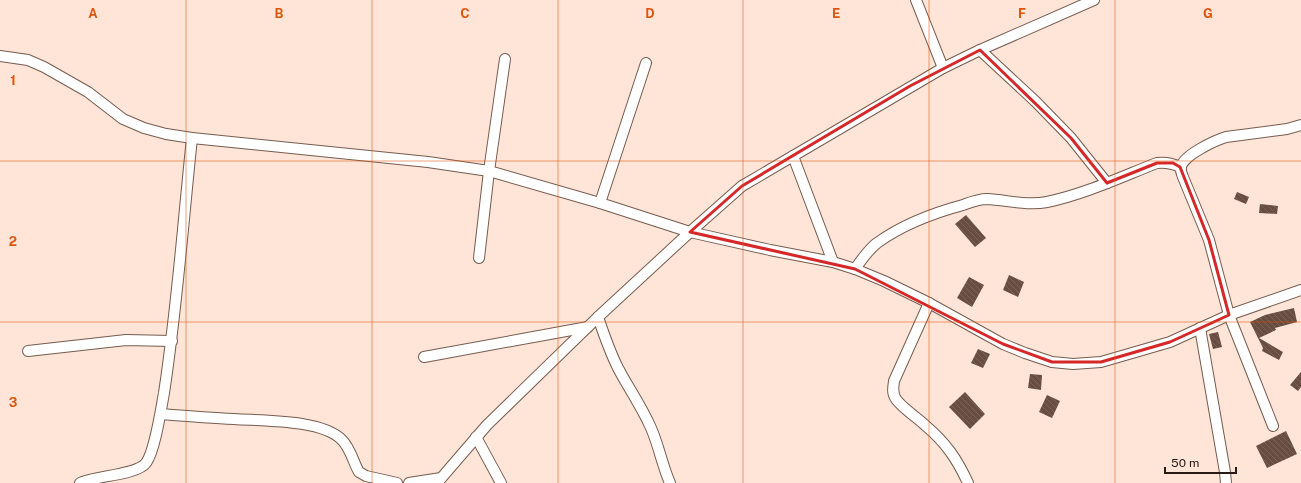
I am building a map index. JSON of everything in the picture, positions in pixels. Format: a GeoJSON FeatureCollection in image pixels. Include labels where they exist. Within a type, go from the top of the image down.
{"type":"FeatureCollection","features":[{"type":"Feature","properties":{"kind":"street"},"geometry":{"type":"LineString","coordinates":[[916,0],[942,68]]}},
{"type":"Feature","properties":{"kind":"street"},"geometry":{"type":"LineString","coordinates":[[409,483],[439,481],[476,437],[598,317],[742,186],[942,68],[1094,0]]}},
{"type":"Feature","properties":{"kind":"street"},"geometry":{"type":"LineString","coordinates":[[980,50],[1036,102],[1071,138],[1106,183]]}},
{"type":"Feature","properties":{"kind":"street"},"geometry":{"type":"LineString","coordinates":[[0,56],[28,60],[44,67],[88,92],[123,119],[144,128],[166,134],[192,138],[428,162],[489,171],[600,203],[690,232],[833,262],[884,281],[929,303],[1003,344],[1052,362],[1073,364],[1101,362],[1170,342],[1229,315],[1301,290]]}},
{"type":"Feature","properties":{"kind":"street"},"geometry":{"type":"LineString","coordinates":[[480,258],[489,171],[505,59]]}},
{"type":"Feature","properties":{"kind":"street"},"geometry":{"type":"LineString","coordinates":[[600,203],[646,63]]}},
{"type":"Feature","properties":{"kind":"street"},"geometry":{"type":"LineString","coordinates":[[1180,167],[1184,160],[1218,140],[1226,137],[1287,129],[1301,125]]}},
{"type":"Feature","properties":{"kind":"street"},"geometry":{"type":"LineString","coordinates":[[80,483],[142,467],[146,463],[152,449],[161,414],[172,340],[192,138]]}},
{"type":"Feature","properties":{"kind":"street"},"geometry":{"type":"LineString","coordinates":[[793,156],[833,262]]}},
{"type":"Feature","properties":{"kind":"street"},"geometry":{"type":"LineString","coordinates":[[855,269],[865,254],[876,244],[896,231],[934,213],[977,200],[986,199],[1019,203],[1046,202],[1073,195],[1157,163],[1173,163],[1180,167],[1209,240],[1229,315],[1273,426]]}},
{"type":"Feature","properties":{"kind":"street"},"geometry":{"type":"LineString","coordinates":[[929,303],[894,381],[893,391],[896,400],[928,427],[945,444],[955,457],[968,483]]}},
{"type":"Feature","properties":{"kind":"street"},"geometry":{"type":"LineString","coordinates":[[598,317],[618,368],[651,427],[670,483]]}},
{"type":"Feature","properties":{"kind":"street"},"geometry":{"type":"LineString","coordinates":[[424,357],[588,327]]}},
{"type":"Feature","properties":{"kind":"street"},"geometry":{"type":"LineString","coordinates":[[1200,328],[1226,483]]}},
{"type":"Feature","properties":{"kind":"street"},"geometry":{"type":"LineString","coordinates":[[28,351],[126,340],[172,340]]}},
{"type":"Feature","properties":{"kind":"street"},"geometry":{"type":"LineString","coordinates":[[161,414],[274,421],[316,427],[330,432],[342,440],[359,472],[366,476],[397,483]]}},
{"type":"Feature","properties":{"kind":"street"},"geometry":{"type":"LineString","coordinates":[[476,437],[501,483]]}},
{"type":"Feature","properties":{"kind":"highlighted area"},"geometry":{"type":"Polygon","coordinates":[[[980,50],[1071,138],[1107,183],[1157,163],[1173,163],[1180,167],[1209,240],[1229,315],[1170,342],[1101,362],[1052,362],[1003,344],[855,269],[690,232],[742,186],[910,86],[980,50]]]}},
{"type":"Feature","properties":{"kind":"building"},"geometry":{"type":"Polygon","coordinates":[[[1237,192],[1249,197],[1246,204],[1234,199],[1237,192]]]}},
{"type":"Feature","properties":{"kind":"building"},"geometry":{"type":"Polygon","coordinates":[[[1260,204],[1278,206],[1277,214],[1259,213],[1260,204]]]}},
{"type":"Feature","properties":{"kind":"building"},"geometry":{"type":"Polygon","coordinates":[[[966,215],[986,238],[975,247],[955,224],[966,215]]]}},
{"type":"Feature","properties":{"kind":"building"},"geometry":{"type":"Polygon","coordinates":[[[1009,275],[1024,282],[1018,297],[1003,290],[1009,275]]]}},
{"type":"Feature","properties":{"kind":"building"},"geometry":{"type":"Polygon","coordinates":[[[969,277],[984,285],[972,307],[957,298],[969,277]]]}},
{"type":"Feature","properties":{"kind":"building"},"geometry":{"type":"Polygon","coordinates":[[[1294,308],[1297,322],[1275,328],[1276,330],[1259,338],[1283,352],[1279,360],[1262,351],[1263,348],[1250,322],[1265,315],[1294,308]]]}},
{"type":"Feature","properties":{"kind":"building"},"geometry":{"type":"Polygon","coordinates":[[[1218,332],[1222,347],[1213,349],[1209,334],[1218,332]]]}},
{"type":"Feature","properties":{"kind":"building"},"geometry":{"type":"Polygon","coordinates":[[[978,349],[990,354],[983,368],[971,363],[978,349]]]}},
{"type":"Feature","properties":{"kind":"building"},"geometry":{"type":"Polygon","coordinates":[[[1301,372],[1301,387],[1298,391],[1290,385],[1301,372]]]}},
{"type":"Feature","properties":{"kind":"building"},"geometry":{"type":"Polygon","coordinates":[[[1030,374],[1042,375],[1041,390],[1028,388],[1030,374]]]}},
{"type":"Feature","properties":{"kind":"building"},"geometry":{"type":"Polygon","coordinates":[[[965,392],[985,414],[970,429],[949,407],[965,392]]]}},
{"type":"Feature","properties":{"kind":"building"},"geometry":{"type":"Polygon","coordinates":[[[1047,395],[1060,401],[1052,418],[1039,412],[1047,395]]]}},
{"type":"Feature","properties":{"kind":"building"},"geometry":{"type":"Polygon","coordinates":[[[1286,431],[1297,454],[1267,468],[1256,446],[1286,431]]]}}]}
